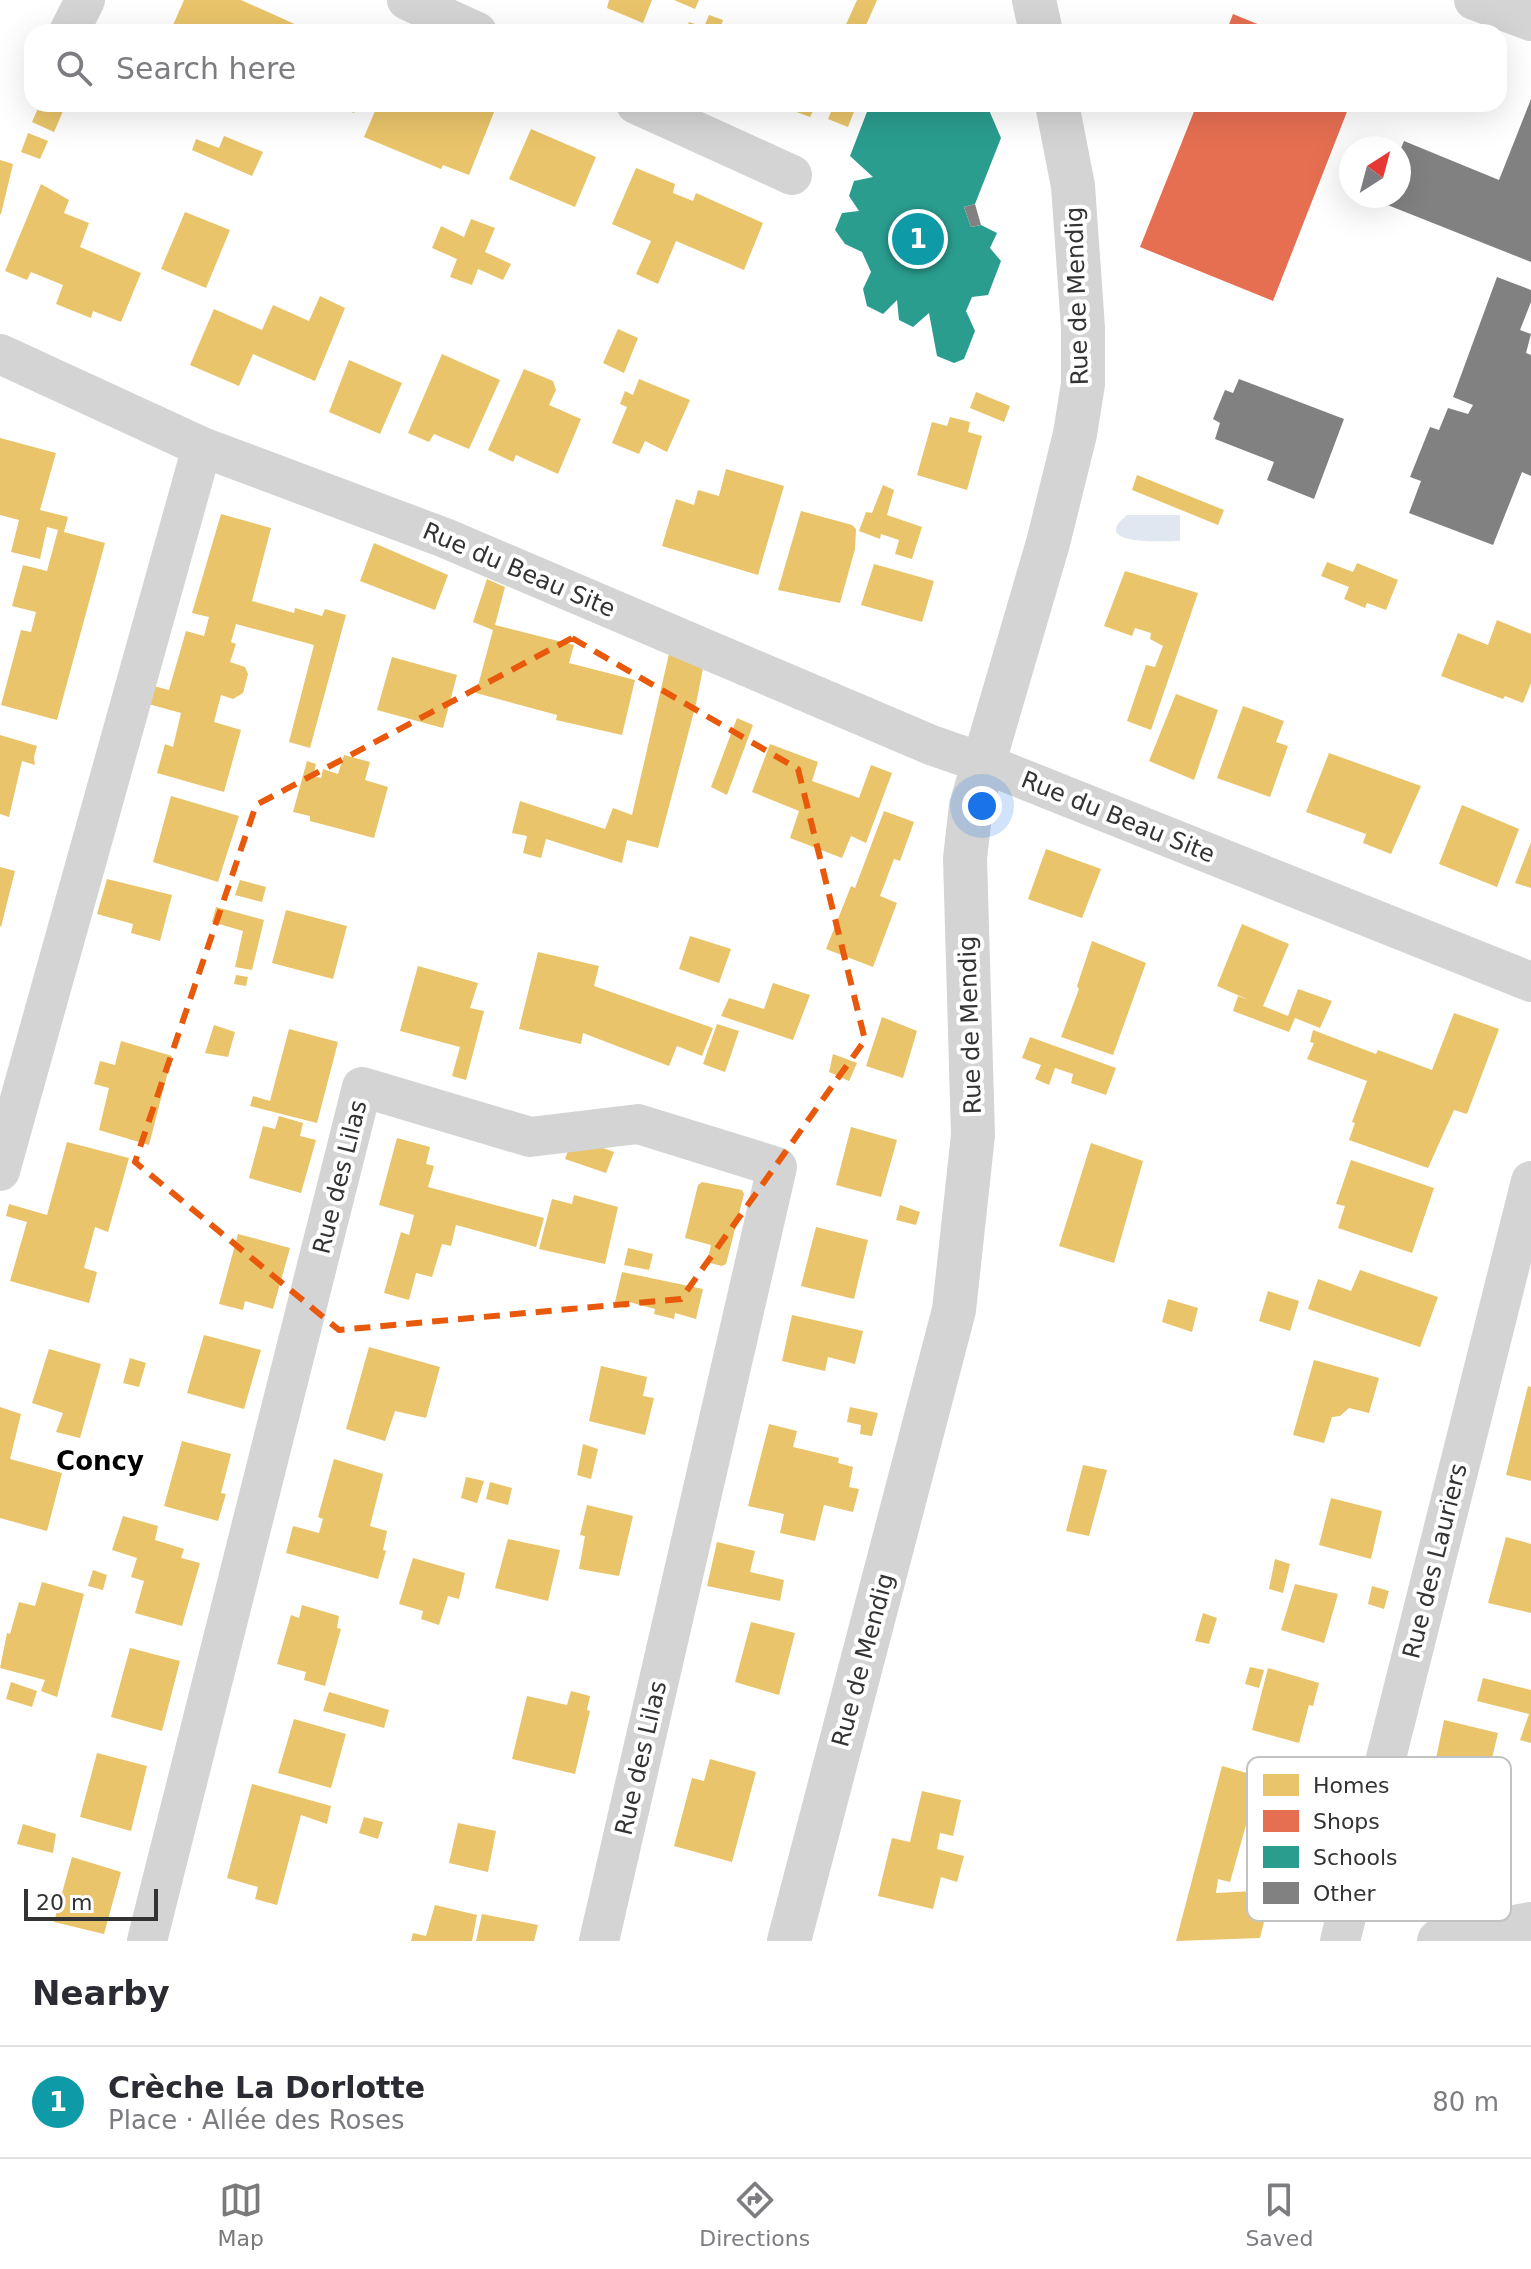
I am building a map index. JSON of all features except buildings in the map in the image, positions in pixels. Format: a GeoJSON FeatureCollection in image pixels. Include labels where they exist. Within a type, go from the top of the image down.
{"type":"FeatureCollection","features":[{"type":"Feature","properties":{"kind":"street"},"geometry":{"type":"LineString","coordinates":[[73,24],[85,0]]}},
{"type":"Feature","properties":{"kind":"street"},"geometry":{"type":"LineString","coordinates":[[407,0],[460,24]]}},
{"type":"Feature","properties":{"kind":"street"},"geometry":{"type":"LineString","coordinates":[[1034,0],[1039,24]]}},
{"type":"Feature","properties":{"kind":"street"},"geometry":{"type":"LineString","coordinates":[[1474,0],[1531,21]]}},
{"type":"Feature","properties":{"kind":"street"},"geometry":{"type":"LineString","coordinates":[[654,112],[792,175]]}},
{"type":"Feature","properties":{"kind":"street","name":"Rue de Mendig"},"geometry":{"type":"LineString","coordinates":[[789,1941],[954,1310],[973,1135],[965,858],[971,806],[1048,543],[1075,434],[1083,384],[1083,328],[1073,186],[1059,112]]}},
{"type":"Feature","properties":{"kind":"street","name":"Rue du Beau Site"},"geometry":{"type":"LineString","coordinates":[[0,354],[202,447],[445,538],[931,745],[1531,982]]}},
{"type":"Feature","properties":{"kind":"street"},"geometry":{"type":"LineString","coordinates":[[0,1171],[202,447]]}},
{"type":"Feature","properties":{"kind":"street","name":"Rue des Lilas"},"geometry":{"type":"LineString","coordinates":[[147,1941],[362,1087],[530,1137],[638,1124],[777,1167],[599,1941]]}},
{"type":"Feature","properties":{"kind":"street","name":"Rue des Lauriers"},"geometry":{"type":"LineString","coordinates":[[1386,1757],[1531,1181]]}},
{"type":"Feature","properties":{"kind":"street","name":"Rue des Lauriers"},"geometry":{"type":"LineString","coordinates":[[1340,1941],[1345,1921]]}},
{"type":"Feature","properties":{"kind":"street"},"geometry":{"type":"LineString","coordinates":[[1439,1941],[1531,1924]]}},
{"type":"Feature","properties":{"kind":"highlighted area"},"geometry":{"type":"Polygon","coordinates":[[[572,638],[798,769],[865,1040],[681,1299],[339,1330],[135,1162],[256,805],[572,638]]]}},
{"type":"Feature","properties":{"kind":"shaded area"},"geometry":{"type":"Polygon","coordinates":[[[1127,515],[1180,515],[1180,541],[1145,541],[1122,537],[1116,532],[1117,525],[1127,515]]]}},
{"type":"Feature","properties":{"kind":"place","name":"Crèche La Dorlotte"},"geometry":{"type":"Point","coordinates":[918,239]}},
{"type":"Feature","properties":{"kind":"district","name":"Concy"},"geometry":{"type":"Point","coordinates":[100,1461]}}]}
